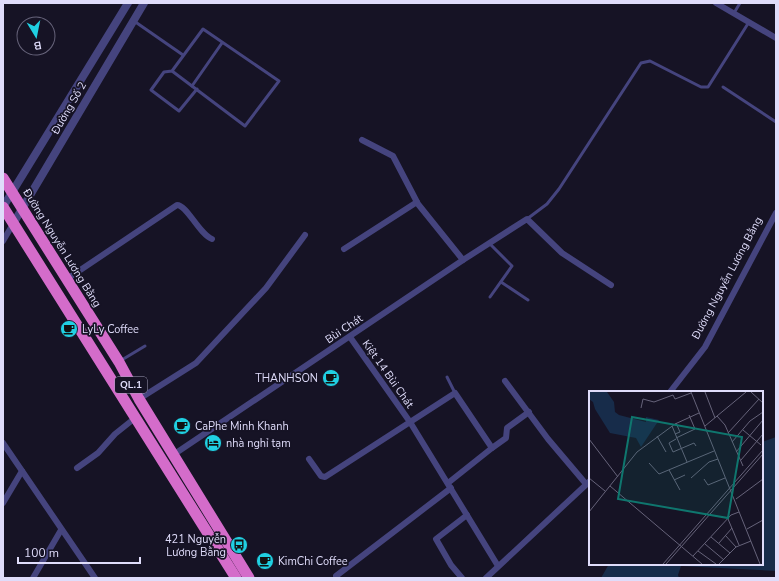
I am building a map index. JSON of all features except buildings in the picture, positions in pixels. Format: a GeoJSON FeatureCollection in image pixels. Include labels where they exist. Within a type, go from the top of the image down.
{"type":"FeatureCollection","features":[{"type":"Feature","properties":{"kind":"highway","name":"Đường Nguyễn Lương Bằng"},"geometry":{"type":"LineString","coordinates":[[3,178],[119,362],[138,399],[249,578]]}},
{"type":"Feature","properties":{"kind":"highway","name":"QL.1"},"geometry":{"type":"LineString","coordinates":[[3,207],[236,578]]}},
{"type":"Feature","properties":{"kind":"street","name":"Đường Số 2"},"geometry":{"type":"LineString","coordinates":[[3,207],[128,3]]}},
{"type":"Feature","properties":{"kind":"street","name":"Đường Số 2"},"geometry":{"type":"LineString","coordinates":[[13,224],[23,210],[144,3]]}},
{"type":"Feature","properties":{"kind":"street"},"geometry":{"type":"LineString","coordinates":[[716,3],[775,36]]}},
{"type":"Feature","properties":{"kind":"street"},"geometry":{"type":"LineString","coordinates":[[362,140],[393,156],[417,202],[463,260]]}},
{"type":"Feature","properties":{"kind":"street"},"geometry":{"type":"LineString","coordinates":[[344,249],[417,202]]}},
{"type":"Feature","properties":{"kind":"street"},"geometry":{"type":"LineString","coordinates":[[67,279],[177,205],[184,207],[204,235],[212,240]]}},
{"type":"Feature","properties":{"kind":"street","name":"Đường Nguyễn Lương Bằng"},"geometry":{"type":"LineString","coordinates":[[671,391],[705,347],[776,213]]}},
{"type":"Feature","properties":{"kind":"street"},"geometry":{"type":"LineString","coordinates":[[527,219],[562,253],[611,285]]}},
{"type":"Feature","properties":{"kind":"street","name":"Bùi Chát"},"geometry":{"type":"LineString","coordinates":[[173,454],[463,260],[527,219]]}},
{"type":"Feature","properties":{"kind":"street"},"geometry":{"type":"LineString","coordinates":[[3,241],[13,224]]}},
{"type":"Feature","properties":{"kind":"street"},"geometry":{"type":"LineString","coordinates":[[138,399],[196,363],[266,288],[305,235]]}},
{"type":"Feature","properties":{"kind":"street","name":"Kiệt 14 Bùi Chát"},"geometry":{"type":"LineString","coordinates":[[350,337],[410,422],[498,566]]}},
{"type":"Feature","properties":{"kind":"street"},"geometry":{"type":"LineString","coordinates":[[486,578],[588,483],[548,439],[505,381]]}},
{"type":"Feature","properties":{"kind":"street"},"geometry":{"type":"LineString","coordinates":[[455,393],[492,448]]}},
{"type":"Feature","properties":{"kind":"street","name":"Kiệt 14 Bùi Chát"},"geometry":{"type":"LineString","coordinates":[[410,422],[455,393]]}},
{"type":"Feature","properties":{"kind":"street"},"geometry":{"type":"LineString","coordinates":[[337,578],[336,576],[450,486],[492,448],[506,438],[507,428],[529,412]]}},
{"type":"Feature","properties":{"kind":"street"},"geometry":{"type":"LineString","coordinates":[[77,468],[98,453],[115,434],[135,418]]}},
{"type":"Feature","properties":{"kind":"street"},"geometry":{"type":"LineString","coordinates":[[308,459],[321,476],[325,477],[410,422]]}},
{"type":"Feature","properties":{"kind":"street"},"geometry":{"type":"LineString","coordinates":[[3,443],[95,578]]}},
{"type":"Feature","properties":{"kind":"street"},"geometry":{"type":"LineString","coordinates":[[3,503],[22,471]]}},
{"type":"Feature","properties":{"kind":"street"},"geometry":{"type":"LineString","coordinates":[[462,578],[451,565],[436,539],[467,515]]}},
{"type":"Feature","properties":{"kind":"street"},"geometry":{"type":"LineString","coordinates":[[33,578],[61,530]]}},
{"type":"Feature","properties":{"kind":"lane"},"geometry":{"type":"LineString","coordinates":[[734,13],[740,3]]}},
{"type":"Feature","properties":{"kind":"lane"},"geometry":{"type":"LineString","coordinates":[[133,20],[183,55]]}},
{"type":"Feature","properties":{"kind":"lane"},"geometry":{"type":"LineString","coordinates":[[527,219],[547,204],[559,189],[641,63],[650,61],[701,87],[708,87],[749,22]]}},
{"type":"Feature","properties":{"kind":"lane"},"geometry":{"type":"LineString","coordinates":[[172,71],[203,29],[279,81],[246,126],[197,89],[172,71],[164,72],[151,90],[179,111],[197,89]]}},
{"type":"Feature","properties":{"kind":"lane"},"geometry":{"type":"LineString","coordinates":[[192,86],[222,43]]}},
{"type":"Feature","properties":{"kind":"lane"},"geometry":{"type":"LineString","coordinates":[[723,87],[776,122]]}},
{"type":"Feature","properties":{"kind":"lane"},"geometry":{"type":"LineString","coordinates":[[489,244],[512,264],[490,296]]}},
{"type":"Feature","properties":{"kind":"lane"},"geometry":{"type":"LineString","coordinates":[[501,282],[528,300]]}},
{"type":"Feature","properties":{"kind":"lane"},"geometry":{"type":"LineString","coordinates":[[119,362],[145,346]]}},
{"type":"Feature","properties":{"kind":"lane"},"geometry":{"type":"LineString","coordinates":[[447,377],[455,393]]}},
{"type":"Feature","properties":{"kind":"water"},"geometry":{"type":"Polygon","coordinates":[[[776,437],[776,571],[681,566],[678,575],[679,578],[601,578],[608,565],[763,565],[763,442],[776,437]]]}},
{"type":"Feature","properties":{"kind":"place","name":"LyLy Coffee"},"geometry":{"type":"Point","coordinates":[69,329]}},
{"type":"Feature","properties":{"kind":"place","name":"THANHSON"},"geometry":{"type":"Point","coordinates":[331,378]}},
{"type":"Feature","properties":{"kind":"place","name":"CaPhe Minh Khanh"},"geometry":{"type":"Point","coordinates":[182,426]}},
{"type":"Feature","properties":{"kind":"place","name":"nhà nghỉ tạm"},"geometry":{"type":"Point","coordinates":[213,443]}},
{"type":"Feature","properties":{"kind":"place","name":"421 Nguyễn Lương Bằng"},"geometry":{"type":"Point","coordinates":[239,545]}},
{"type":"Feature","properties":{"kind":"place","name":"KimChi Coffee"},"geometry":{"type":"Point","coordinates":[265,561]}}]}
